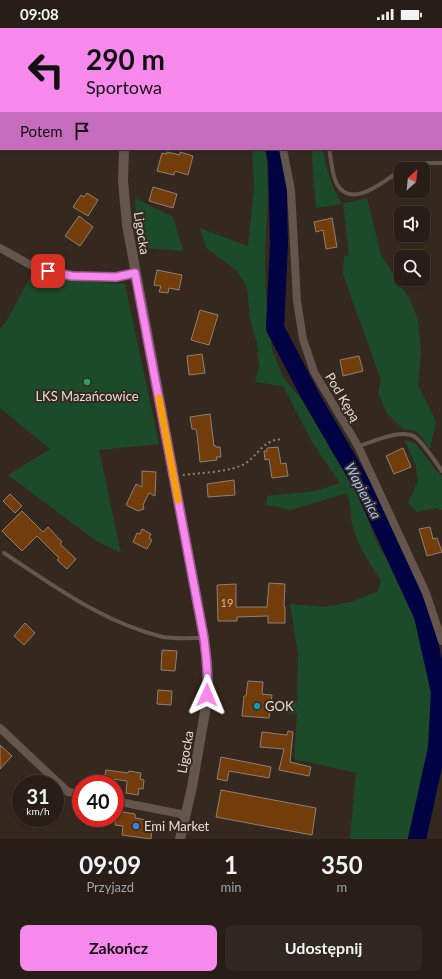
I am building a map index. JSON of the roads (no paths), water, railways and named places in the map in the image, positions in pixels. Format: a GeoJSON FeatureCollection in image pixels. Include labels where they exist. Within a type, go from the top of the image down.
{"type":"FeatureCollection","features":[{"type":"Feature","properties":{"kind":"street","name":"Ligocka"},"geometry":{"type":"LineString","coordinates":[[124,150],[124,203],[135,273],[204,638],[207,662],[208,684],[206,706],[186,815],[180,839]]}},
{"type":"Feature","properties":{"kind":"street","name":"Pod Kępą"},"geometry":{"type":"LineString","coordinates":[[283,150],[291,190],[297,302],[304,339],[314,372],[358,446],[426,593],[442,641]]}},
{"type":"Feature","properties":{"kind":"street"},"geometry":{"type":"LineString","coordinates":[[0,248],[36,268],[72,276],[116,277],[135,273]]}},
{"type":"Feature","properties":{"kind":"street"},"geometry":{"type":"LineString","coordinates":[[0,728],[68,792],[72,793]]}},
{"type":"Feature","properties":{"kind":"street"},"geometry":{"type":"LineString","coordinates":[[124,803],[186,815]]}},
{"type":"Feature","properties":{"kind":"lane"},"geometry":{"type":"LineString","coordinates":[[330,150],[336,182],[343,191],[356,195],[367,192],[394,174]]}},
{"type":"Feature","properties":{"kind":"lane"},"geometry":{"type":"LineString","coordinates":[[430,163],[442,163]]}},
{"type":"Feature","properties":{"kind":"lane"},"geometry":{"type":"LineString","coordinates":[[358,446],[395,434],[408,434],[416,437],[442,471]]}},
{"type":"Feature","properties":{"kind":"lane"},"geometry":{"type":"LineString","coordinates":[[4,553],[76,601],[115,620],[164,637],[204,638]]}},
{"type":"Feature","properties":{"kind":"waterway","name":"Wapienica"},"geometry":{"type":"LineString","coordinates":[[274,150],[277,159],[279,244],[275,328],[312,399],[365,490],[423,616],[440,692],[437,748],[417,839]]}},
{"type":"Feature","properties":{"kind":"place","name":"LKS Mazańcowice"},"geometry":{"type":"Point","coordinates":[87,382]}},
{"type":"Feature","properties":{"kind":"place","name":"GOK"},"geometry":{"type":"Point","coordinates":[257,706]}},
{"type":"Feature","properties":{"kind":"place","name":"Emi Market"},"geometry":{"type":"Point","coordinates":[136,826]}}]}
